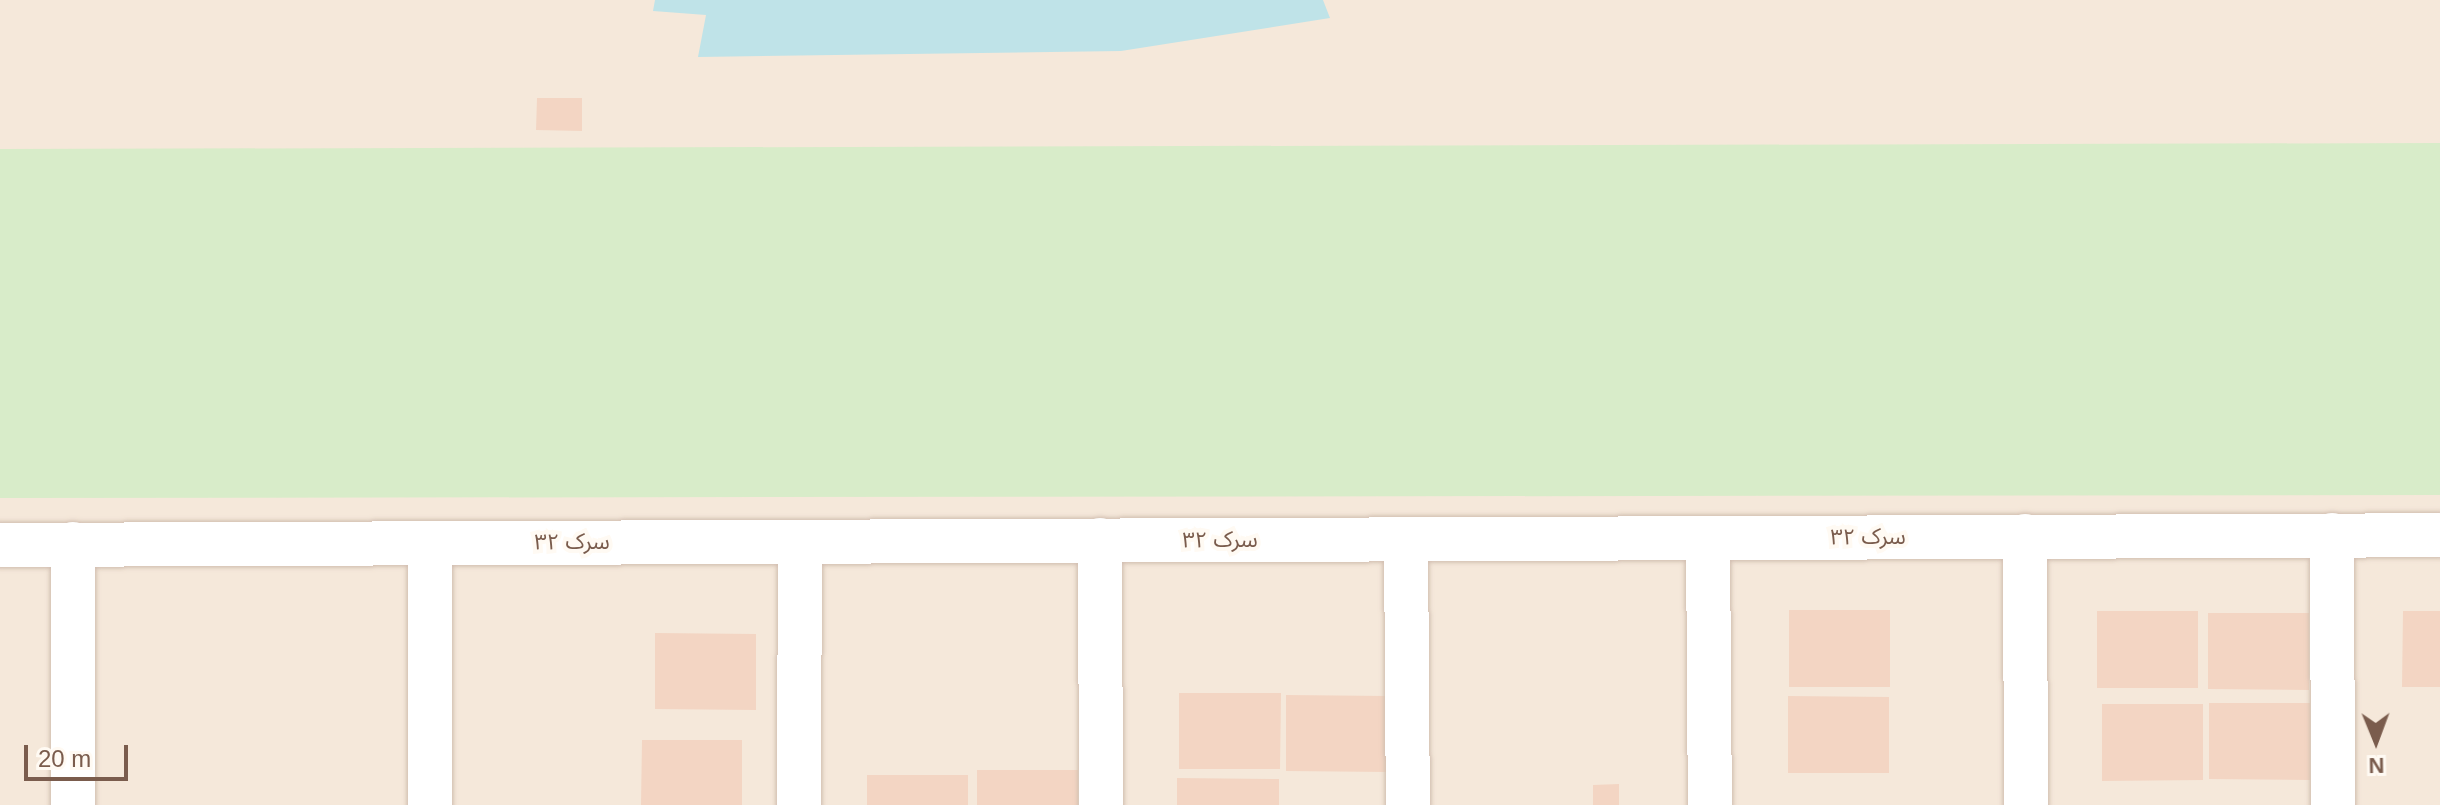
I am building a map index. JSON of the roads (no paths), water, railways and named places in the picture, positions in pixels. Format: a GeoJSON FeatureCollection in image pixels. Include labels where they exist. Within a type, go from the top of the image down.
{"type":"FeatureCollection","features":[{"type":"Feature","properties":{"kind":"street"},"geometry":{"type":"LineString","coordinates":[[2332,535],[2333,805]]}},
{"type":"Feature","properties":{"kind":"street","name":"سرک ۳۲"},"geometry":{"type":"LineString","coordinates":[[0,545],[2440,535]]}},
{"type":"Feature","properties":{"kind":"street"},"geometry":{"type":"LineString","coordinates":[[2025,536],[2026,805]]}},
{"type":"Feature","properties":{"kind":"street"},"geometry":{"type":"LineString","coordinates":[[1708,538],[1710,805]]}},
{"type":"Feature","properties":{"kind":"street"},"geometry":{"type":"LineString","coordinates":[[1406,539],[1408,805]]}},
{"type":"Feature","properties":{"kind":"street"},"geometry":{"type":"LineString","coordinates":[[1100,540],[1101,805]]}},
{"type":"Feature","properties":{"kind":"street"},"geometry":{"type":"LineString","coordinates":[[799,805],[800,542]]}},
{"type":"Feature","properties":{"kind":"street"},"geometry":{"type":"LineString","coordinates":[[430,543],[430,805]]}},
{"type":"Feature","properties":{"kind":"street"},"geometry":{"type":"LineString","coordinates":[[73,544],[73,805]]}},
{"type":"Feature","properties":{"kind":"water"},"geometry":{"type":"Polygon","coordinates":[[[655,0],[1323,0],[1330,18],[1121,51],[698,57],[706,15],[653,11],[655,0]]]}}]}
